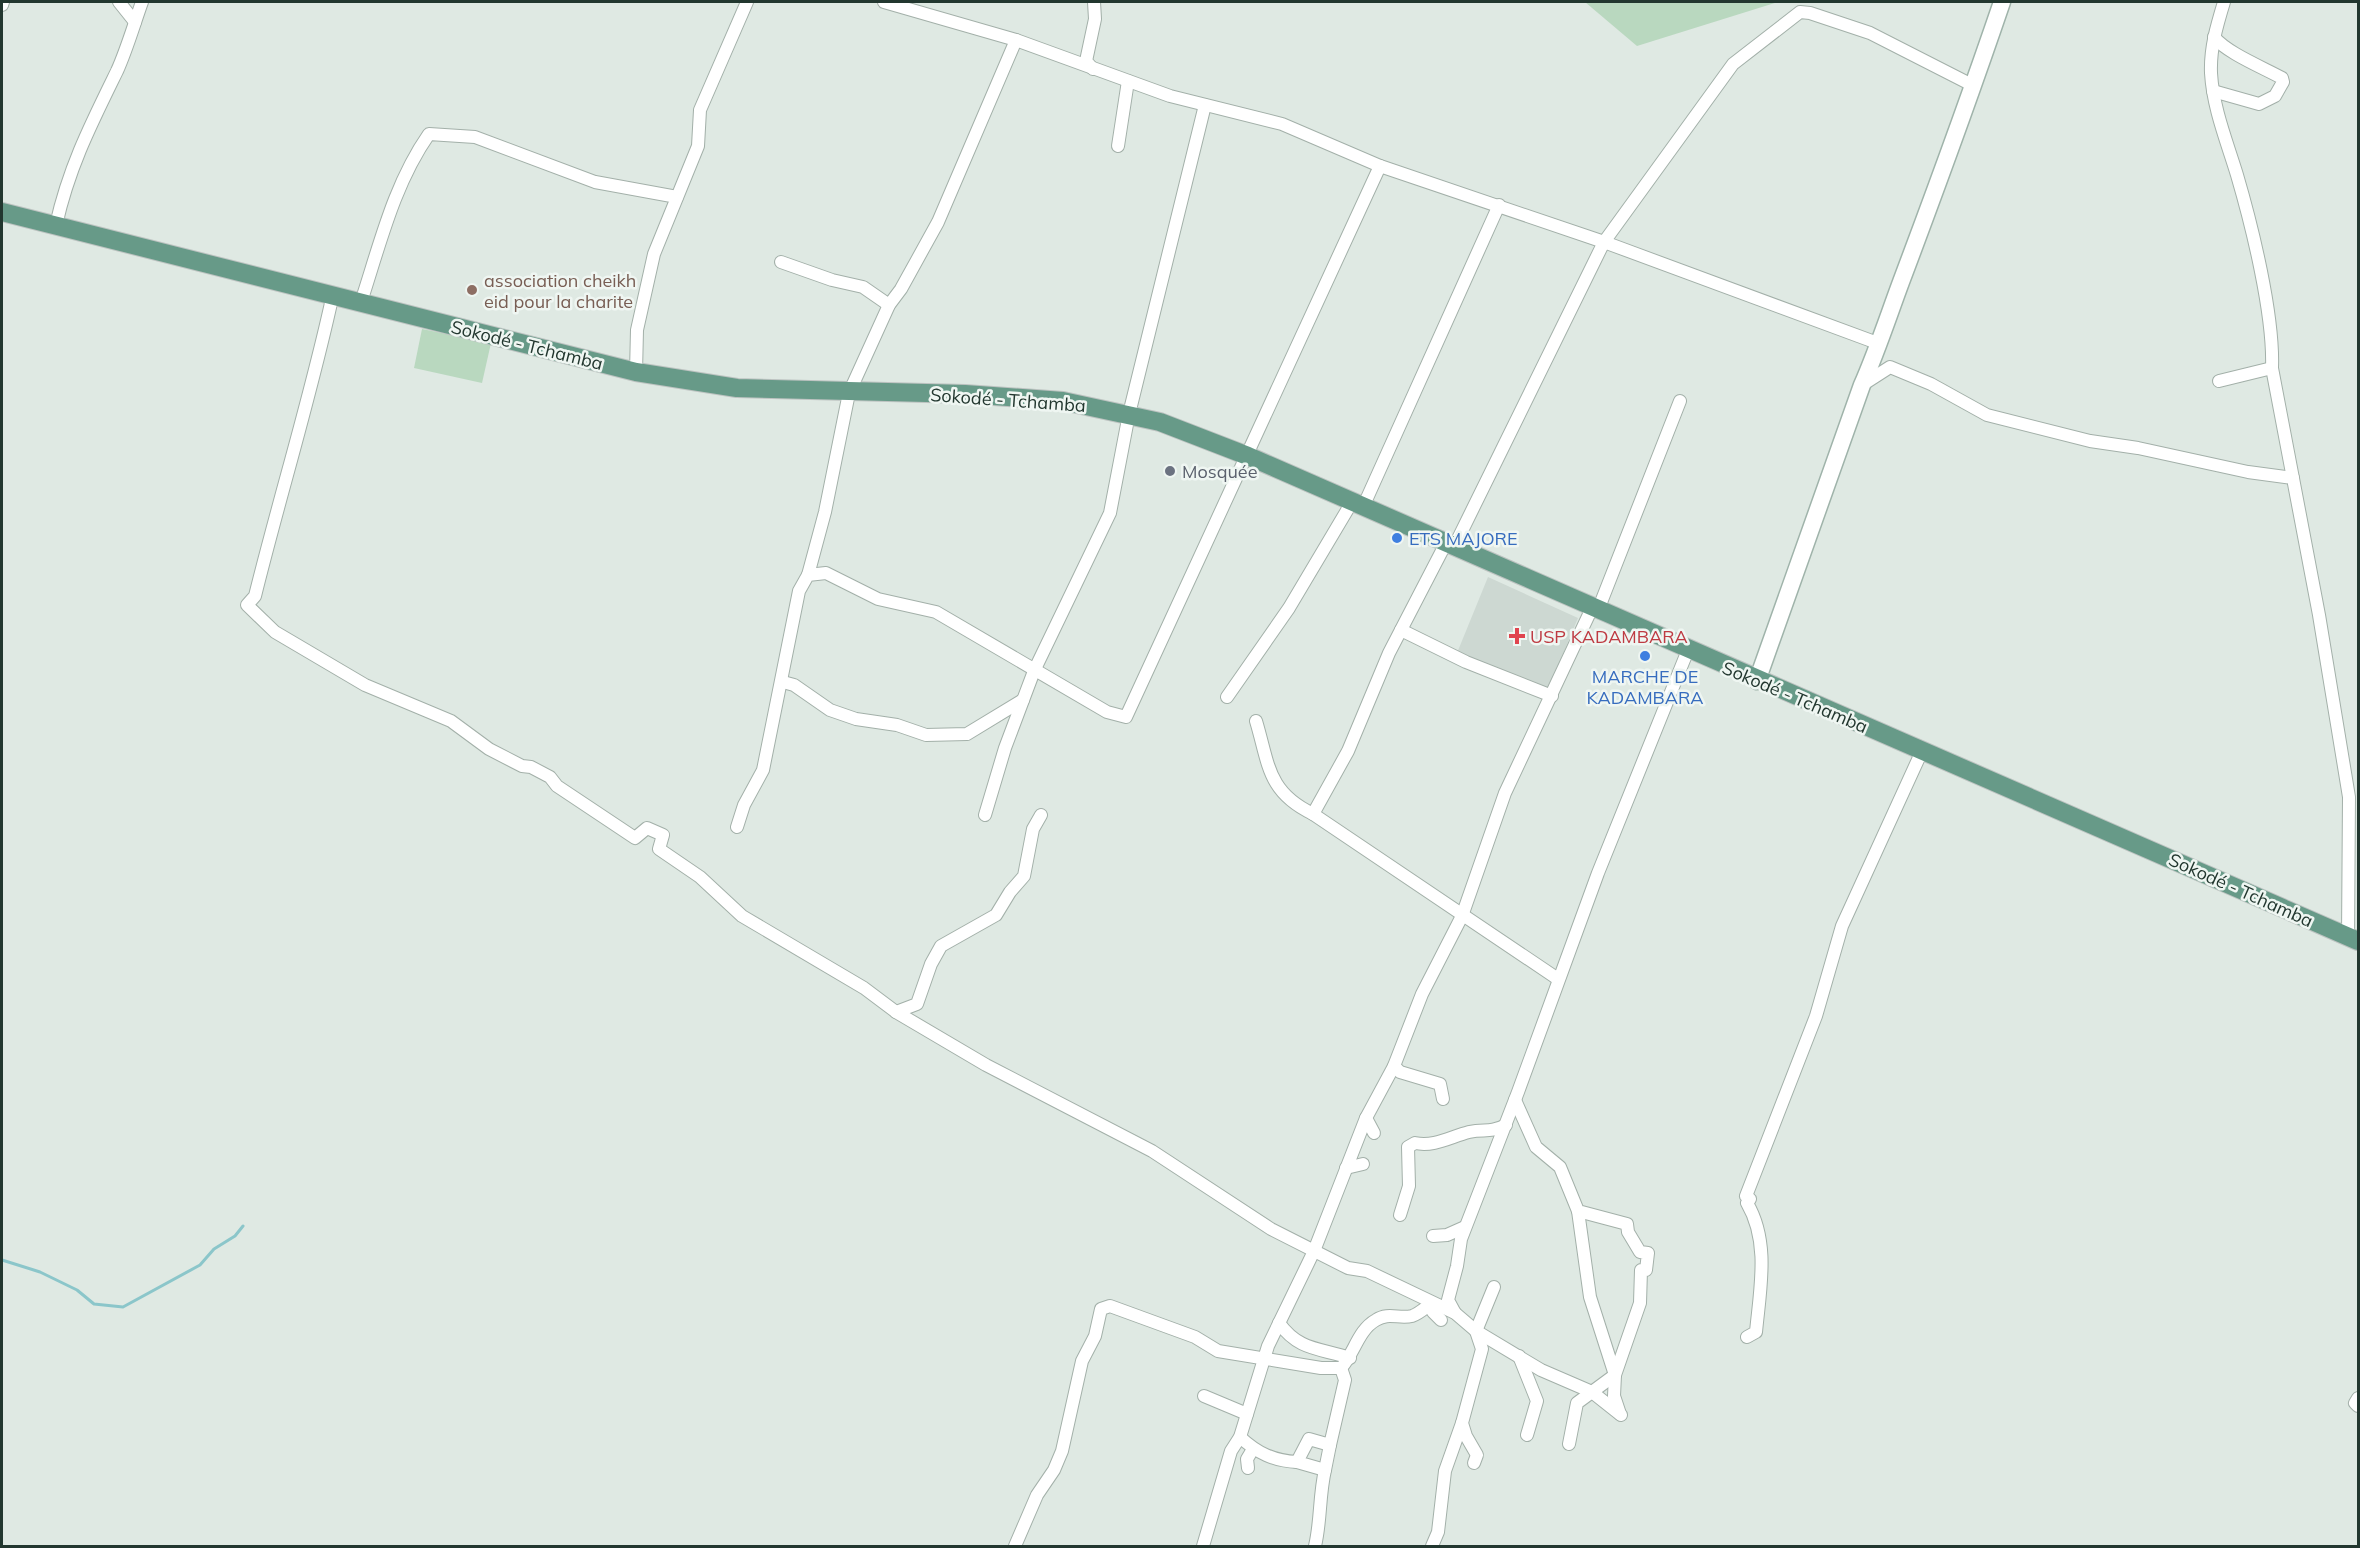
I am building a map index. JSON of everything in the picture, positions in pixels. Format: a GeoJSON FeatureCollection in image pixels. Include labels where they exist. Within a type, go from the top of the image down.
{"type":"FeatureCollection","features":[{"type":"Feature","properties":{"kind":"main road"},"geometry":{"type":"LineString","coordinates":[[1757,681],[1862,385],[1881,344],[1899,285],[1974,86],[2002,2]]}},
{"type":"Feature","properties":{"kind":"main road","name":"Sokodé - Tchamba"},"geometry":{"type":"LineString","coordinates":[[2,212],[636,372],[737,388],[1024,398],[1129,414],[1192,433],[2353,939]]}},
{"type":"Feature","properties":{"kind":"street"},"geometry":{"type":"LineString","coordinates":[[118,2],[135,22]]}},
{"type":"Feature","properties":{"kind":"street"},"geometry":{"type":"LineString","coordinates":[[56,225],[65,184],[99,105],[118,69],[142,2]]}},
{"type":"Feature","properties":{"kind":"street"},"geometry":{"type":"LineString","coordinates":[[636,372],[637,330],[654,254],[698,146],[700,110],[747,2]]}},
{"type":"Feature","properties":{"kind":"street"},"geometry":{"type":"LineString","coordinates":[[885,2],[1016,40],[1093,69],[1205,105],[1282,124],[1380,166],[1604,242],[1881,344]]}},
{"type":"Feature","properties":{"kind":"street"},"geometry":{"type":"LineString","coordinates":[[1093,69],[1086,62],[1095,19],[1094,2]]}},
{"type":"Feature","properties":{"kind":"street"},"geometry":{"type":"LineString","coordinates":[[2224,2],[2211,49],[2212,91],[2241,188],[2253,241],[2271,343],[2272,368],[2349,796],[2353,939]]}},
{"type":"Feature","properties":{"kind":"street"},"geometry":{"type":"LineString","coordinates":[[1312,814],[1348,751],[1401,630],[1450,545],[1604,242],[1733,64],[1800,12],[1810,13],[1870,33],[1974,86]]}},
{"type":"Feature","properties":{"kind":"street"},"geometry":{"type":"LineString","coordinates":[[2212,91],[2259,104],[2275,96],[2283,82],[2282,78],[2221,46],[2214,37]]}},
{"type":"Feature","properties":{"kind":"street"},"geometry":{"type":"LineString","coordinates":[[737,827],[744,805],[764,770],[800,591],[808,575],[825,512],[849,393],[889,304],[901,289],[938,222],[1016,40]]}},
{"type":"Feature","properties":{"kind":"street"},"geometry":{"type":"LineString","coordinates":[[1118,146],[1128,81]]}},
{"type":"Feature","properties":{"kind":"street"},"geometry":{"type":"LineString","coordinates":[[985,815],[1005,748],[1034,671],[1110,513],[1129,414],[1205,105]]}},
{"type":"Feature","properties":{"kind":"street"},"geometry":{"type":"LineString","coordinates":[[361,302],[386,223],[409,162],[429,134],[447,133],[475,137],[595,182],[677,197]]}},
{"type":"Feature","properties":{"kind":"street"},"geometry":{"type":"LineString","coordinates":[[808,575],[826,573],[878,599],[936,612],[1034,671],[1068,687],[1107,712],[1126,717],[1380,166]]}},
{"type":"Feature","properties":{"kind":"street"},"geometry":{"type":"LineString","coordinates":[[1227,697],[1357,505],[1499,205]]}},
{"type":"Feature","properties":{"kind":"street"},"geometry":{"type":"LineString","coordinates":[[781,262],[832,280],[863,287],[889,304]]}},
{"type":"Feature","properties":{"kind":"street"},"geometry":{"type":"LineString","coordinates":[[333,294],[303,419],[292,451],[255,596],[247,605],[275,632],[365,685],[451,721],[489,749],[550,777],[557,786],[635,838],[647,828],[663,835],[659,849],[700,877],[742,916],[864,988],[896,1012],[1034,1092],[1152,1150],[1271,1229],[1348,1268],[1367,1271],[1455,1313],[1476,1331],[1541,1370],[1592,1392],[1621,1415],[1614,1396],[1615,1375],[1640,1303],[1641,1270],[1646,1270],[1648,1252],[1640,1251],[1628,1232],[1627,1224],[1578,1211]]}},
{"type":"Feature","properties":{"kind":"street"},"geometry":{"type":"LineString","coordinates":[[1862,385],[1890,367],[1931,384],[1987,415],[2090,441],[2138,448],[2248,472],[2293,478]]}},
{"type":"Feature","properties":{"kind":"street"},"geometry":{"type":"LineString","coordinates":[[2219,381],[2272,368]]}},
{"type":"Feature","properties":{"kind":"street"},"geometry":{"type":"LineString","coordinates":[[1203,1546],[1231,1451],[1240,1437],[1264,1359],[1314,1251],[1366,1118],[1394,1066],[1422,994],[1462,916],[1505,793],[1595,609],[1680,401]]}},
{"type":"Feature","properties":{"kind":"street"},"geometry":{"type":"LineString","coordinates":[[1401,630],[1466,662],[1552,696]]}},
{"type":"Feature","properties":{"kind":"street"},"geometry":{"type":"LineString","coordinates":[[1455,1313],[1448,1300],[1449,1290],[1458,1266],[1461,1239],[1506,1125],[1558,980],[1688,650]]}},
{"type":"Feature","properties":{"kind":"street"},"geometry":{"type":"LineString","coordinates":[[783,682],[794,685],[830,710],[855,719],[897,725],[926,735],[967,734],[1023,700]]}},
{"type":"Feature","properties":{"kind":"street"},"geometry":{"type":"LineString","coordinates":[[1256,721],[1270,776],[1283,795],[1558,980]]}},
{"type":"Feature","properties":{"kind":"street"},"geometry":{"type":"LineString","coordinates":[[1747,1337],[1756,1332],[1762,1260],[1757,1220],[1747,1203],[1750,1199],[1746,1196],[1816,1016],[1842,926],[1922,751]]}},
{"type":"Feature","properties":{"kind":"street"},"geometry":{"type":"LineString","coordinates":[[896,1012],[916,1004],[931,964],[941,946],[996,915],[1010,892],[1024,876],[1033,829],[1041,815]]}},
{"type":"Feature","properties":{"kind":"street"},"geometry":{"type":"LineString","coordinates":[[1394,1066],[1400,1072],[1440,1084],[1443,1100]]}},
{"type":"Feature","properties":{"kind":"street"},"geometry":{"type":"LineString","coordinates":[[1515,1100],[1536,1147],[1560,1167],[1578,1211],[1590,1297],[1615,1375]]}},
{"type":"Feature","properties":{"kind":"street"},"geometry":{"type":"LineString","coordinates":[[1366,1118],[1374,1133]]}},
{"type":"Feature","properties":{"kind":"street"},"geometry":{"type":"LineString","coordinates":[[1400,1215],[1409,1186],[1408,1147],[1415,1143],[1427,1145],[1472,1131],[1493,1132],[1506,1125]]}},
{"type":"Feature","properties":{"kind":"street"},"geometry":{"type":"LineString","coordinates":[[1346,1168],[1363,1164]]}},
{"type":"Feature","properties":{"kind":"street"},"geometry":{"type":"LineString","coordinates":[[1433,1236],[1447,1235],[1466,1227]]}},
{"type":"Feature","properties":{"kind":"street"},"geometry":{"type":"LineString","coordinates":[[1432,1546],[1438,1533],[1445,1471],[1462,1423],[1482,1349],[1476,1331],[1494,1287]]}},
{"type":"Feature","properties":{"kind":"street"},"geometry":{"type":"LineString","coordinates":[[1432,1303],[1433,1312],[1441,1320]]}},
{"type":"Feature","properties":{"kind":"street"},"geometry":{"type":"LineString","coordinates":[[1015,1546],[1037,1495],[1054,1470],[1062,1451],[1075,1403],[1082,1360],[1095,1336],[1101,1310],[1110,1306],[1195,1337],[1218,1351],[1321,1368],[1341,1368],[1350,1358],[1358,1339],[1374,1321],[1385,1315],[1412,1316],[1432,1303]]}},
{"type":"Feature","properties":{"kind":"street"},"geometry":{"type":"LineString","coordinates":[[1279,1323],[1290,1338],[1309,1347],[1350,1358]]}},
{"type":"Feature","properties":{"kind":"street"},"geometry":{"type":"LineString","coordinates":[[1519,1356],[1537,1401],[1527,1435]]}},
{"type":"Feature","properties":{"kind":"street"},"geometry":{"type":"LineString","coordinates":[[1315,1546],[1321,1517],[1320,1491],[1345,1380],[1341,1368]]}},
{"type":"Feature","properties":{"kind":"street"},"geometry":{"type":"LineString","coordinates":[[1569,1444],[1577,1402],[1615,1375]]}},
{"type":"Feature","properties":{"kind":"street"},"geometry":{"type":"LineString","coordinates":[[1204,1396],[1247,1414]]}},
{"type":"Feature","properties":{"kind":"street"},"geometry":{"type":"LineString","coordinates":[[2358,1398],[2355,1403],[2358,1406]]}},
{"type":"Feature","properties":{"kind":"street"},"geometry":{"type":"LineString","coordinates":[[1462,1423],[1466,1436],[1477,1455],[1474,1463]]}},
{"type":"Feature","properties":{"kind":"street"},"geometry":{"type":"LineString","coordinates":[[1240,1437],[1253,1449],[1278,1461],[1297,1462],[1324,1470]]}},
{"type":"Feature","properties":{"kind":"street"},"geometry":{"type":"LineString","coordinates":[[1297,1462],[1309,1439],[1330,1445]]}},
{"type":"Feature","properties":{"kind":"street"},"geometry":{"type":"LineString","coordinates":[[1248,1468],[1247,1459],[1253,1449]]}},
{"type":"Feature","properties":{"kind":"shaded area","name":"USP KADAMBARA"},"geometry":{"type":"Polygon","coordinates":[[[1488,577],[1578,618],[1548,690],[1457,653],[1488,577]]]}},
{"type":"Feature","properties":{"kind":"green space"},"geometry":{"type":"Polygon","coordinates":[[[1585,2],[1778,2],[1637,46],[1585,2]]]}},
{"type":"Feature","properties":{"kind":"green space"},"geometry":{"type":"Polygon","coordinates":[[[422,329],[491,343],[482,383],[414,368],[422,329]]]}},
{"type":"Feature","properties":{"kind":"waterway"},"geometry":{"type":"LineString","coordinates":[[2,1260],[40,1272],[77,1290],[94,1304],[123,1307],[200,1265],[214,1249],[235,1236],[243,1226]]}},
{"type":"Feature","properties":{"kind":"place","name":"association cheikh eid pour la charite"},"geometry":{"type":"Point","coordinates":[472,290]}},
{"type":"Feature","properties":{"kind":"place","name":"Mosquée"},"geometry":{"type":"Point","coordinates":[1170,471]}},
{"type":"Feature","properties":{"kind":"place","name":"ETS MAJORE"},"geometry":{"type":"Point","coordinates":[1397,538]}},
{"type":"Feature","properties":{"kind":"place","name":"USP KADAMBARA"},"geometry":{"type":"Point","coordinates":[1517,636]}},
{"type":"Feature","properties":{"kind":"place","name":"MARCHE DE KADAMBARA"},"geometry":{"type":"Point","coordinates":[1645,656]}}]}
